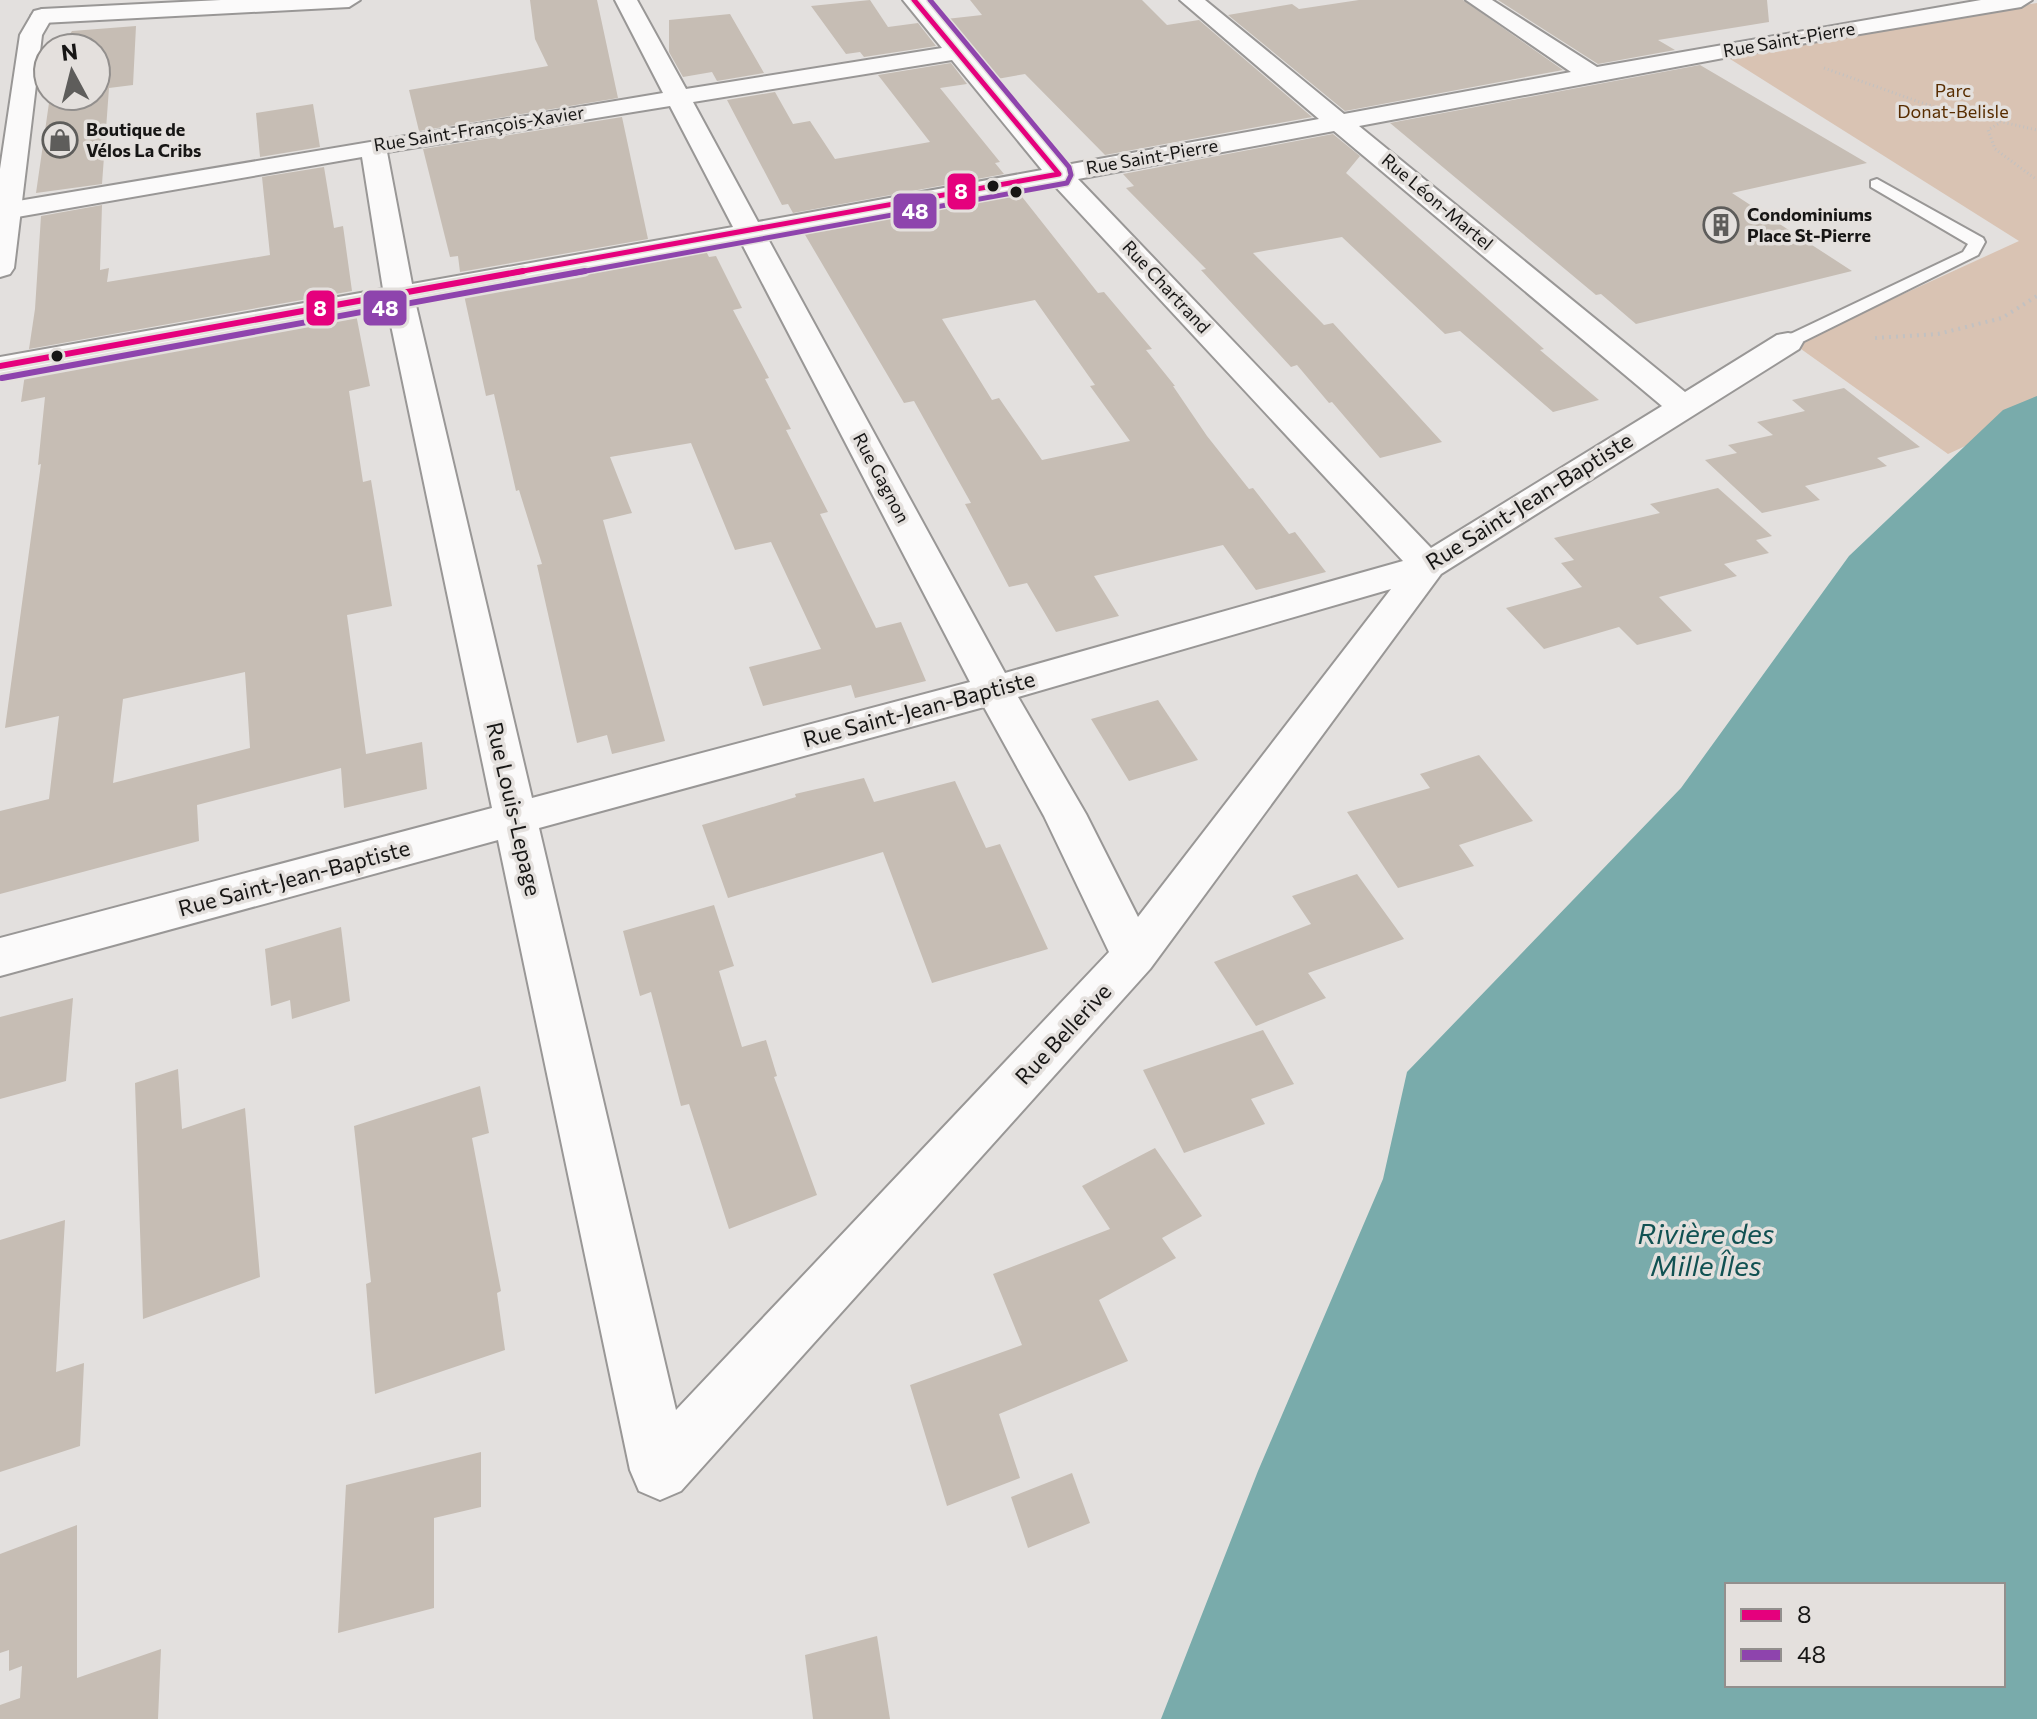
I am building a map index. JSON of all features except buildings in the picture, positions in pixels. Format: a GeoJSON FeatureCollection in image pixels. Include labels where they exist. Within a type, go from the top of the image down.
{"type":"FeatureCollection","features":[{"type":"Feature","properties":{"kind":"street"},"geometry":{"type":"LineString","coordinates":[[0,268],[4,211],[31,35],[30,16],[349,0]]}},
{"type":"Feature","properties":{"kind":"street","name":"Rue Gagnon"},"geometry":{"type":"LineString","coordinates":[[626,0],[994,690],[1065,814],[1134,956]]}},
{"type":"Feature","properties":{"kind":"street","name":"Rue Chartrand"},"geometry":{"type":"LineString","coordinates":[[914,0],[1059,174],[1428,566]]}},
{"type":"Feature","properties":{"kind":"street","name":"Rue Léon-Martel"},"geometry":{"type":"LineString","coordinates":[[1191,0],[1682,406]]}},
{"type":"Feature","properties":{"kind":"street"},"geometry":{"type":"LineString","coordinates":[[1477,0],[1592,75]]}},
{"type":"Feature","properties":{"kind":"street","name":"Rue Saint-Pierre"},"geometry":{"type":"LineString","coordinates":[[0,366],[750,232],[1777,41],[2021,0]]}},
{"type":"Feature","properties":{"kind":"street","name":"Rue Saint-François-Xavier"},"geometry":{"type":"LineString","coordinates":[[4,211],[679,96],[959,52]]}},
{"type":"Feature","properties":{"kind":"street","name":"Rue Louis-Lepage"},"geometry":{"type":"LineString","coordinates":[[373,147],[399,294],[660,1470]]}},
{"type":"Feature","properties":{"kind":"street","name":"Rue Saint-Jean-Baptiste"},"geometry":{"type":"LineString","coordinates":[[0,957],[994,690],[1428,566],[1788,342]]}},
{"type":"Feature","properties":{"kind":"street","name":"Rue Bellerive"},"geometry":{"type":"LineString","coordinates":[[660,1470],[1134,956],[1428,566]]}},
{"type":"Feature","properties":{"kind":"lane"},"geometry":{"type":"LineString","coordinates":[[1788,342],[1970,255],[1977,242],[1877,184]]}},
{"type":"Feature","properties":{"kind":"path"},"geometry":{"type":"LineString","coordinates":[[1777,41],[1801,58],[1871,89],[2037,130]]}},
{"type":"Feature","properties":{"kind":"path"},"geometry":{"type":"LineString","coordinates":[[1999,123],[1988,130],[1995,149],[2037,180]]}},
{"type":"Feature","properties":{"kind":"path"},"geometry":{"type":"LineString","coordinates":[[1863,338],[1938,334],[2002,318],[2037,296]]}},
{"type":"Feature","properties":{"kind":"green space","name":"Parc Donat-Belisle"},"geometry":{"type":"Polygon","coordinates":[[[2037,3],[2037,413],[1948,454],[1794,344],[2019,241],[1719,52],[2037,3]]]}},
{"type":"Feature","properties":{"kind":"water","name":"Rivière des Mille Îles"},"geometry":{"type":"Polygon","coordinates":[[[2037,396],[2037,1719],[1161,1719],[1258,1471],[1383,1179],[1407,1072],[1681,788],[1849,556],[2003,410],[2037,396]]]}},
{"type":"Feature","properties":{"kind":"transit line","name":"8"},"geometry":{"type":"LineString","coordinates":[[0,366],[1059,174],[914,0]]}},
{"type":"Feature","properties":{"kind":"transit line","name":"48"},"geometry":{"type":"LineString","coordinates":[[2,378],[1067,183],[1071,175],[1069,167],[930,0]]}},
{"type":"Feature","properties":{"kind":"place","name":"Boutique de Vélos La Cribs"},"geometry":{"type":"Point","coordinates":[60,140]}},
{"type":"Feature","properties":{"kind":"place","name":"Condominiums Place St-Pierre"},"geometry":{"type":"Point","coordinates":[1721,225]}}]}
